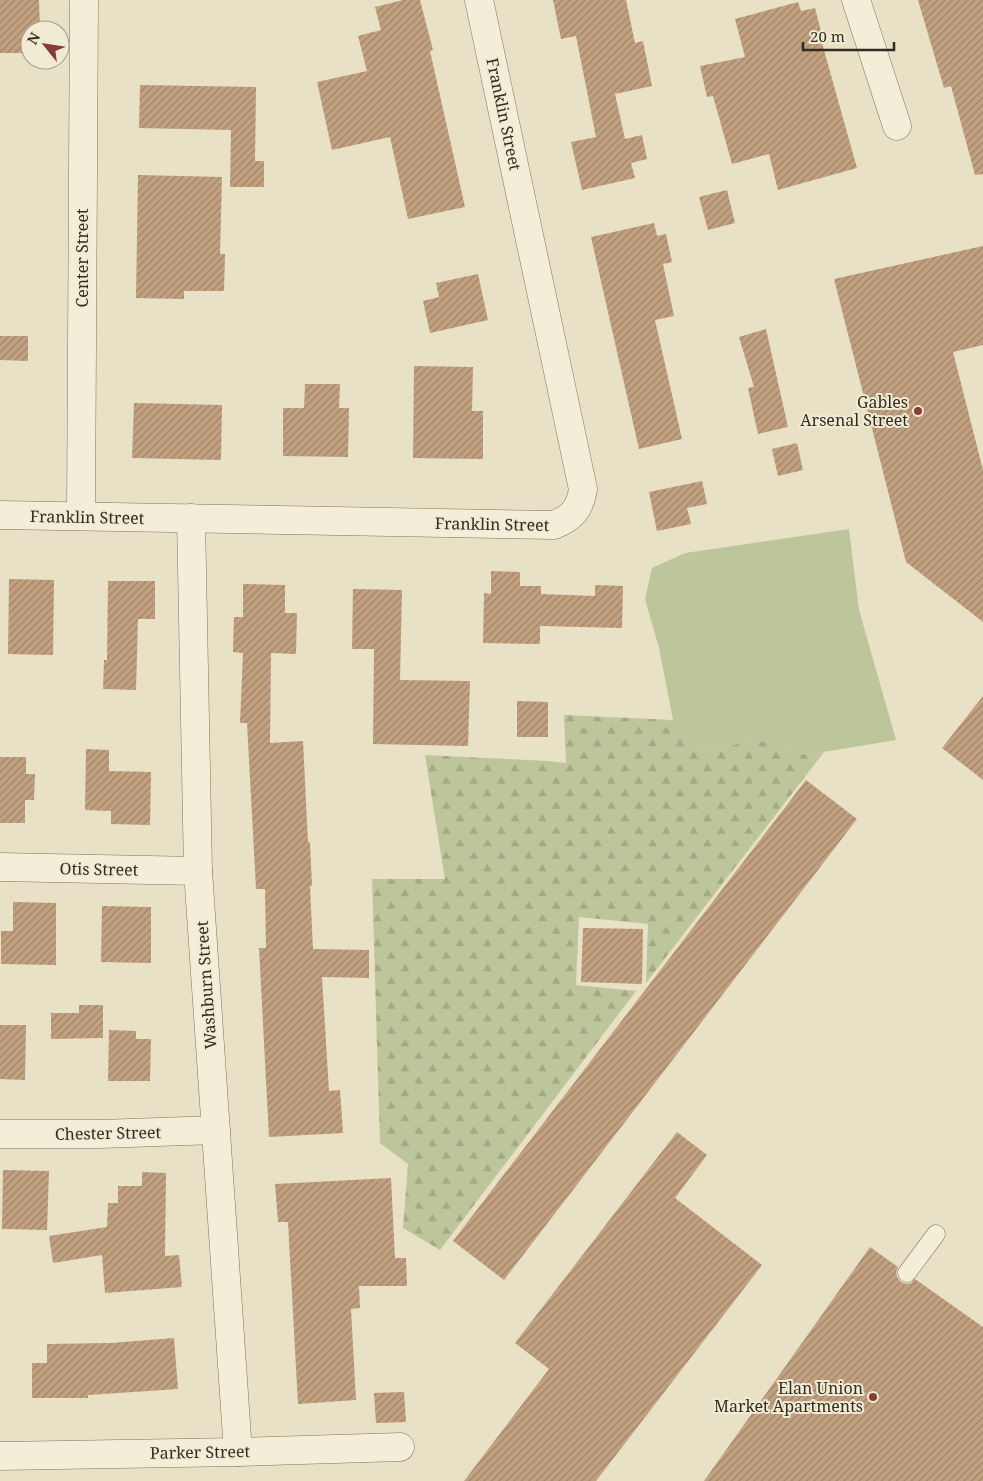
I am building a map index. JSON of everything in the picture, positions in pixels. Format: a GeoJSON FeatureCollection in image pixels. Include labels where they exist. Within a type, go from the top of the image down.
{"type":"FeatureCollection","features":[{"type":"Feature","properties":{"kind":"street","name":"Center Street"},"geometry":{"type":"LineString","coordinates":[[81,516],[84,0]]}},
{"type":"Feature","properties":{"kind":"street","name":"Franklin Street"},"geometry":{"type":"LineString","coordinates":[[0,515],[554,526],[565,521],[576,511],[583,489],[479,0]]}},
{"type":"Feature","properties":{"kind":"street"},"geometry":{"type":"LineString","coordinates":[[856,0],[897,126]]}},
{"type":"Feature","properties":{"kind":"street","name":"Washburn Street"},"geometry":{"type":"LineString","coordinates":[[191,518],[198,871],[238,1452]]}},
{"type":"Feature","properties":{"kind":"street","name":"Otis Street"},"geometry":{"type":"LineString","coordinates":[[0,867],[198,871]]}},
{"type":"Feature","properties":{"kind":"street","name":"Chester Street"},"geometry":{"type":"LineString","coordinates":[[0,1134],[92,1134],[216,1130]]}},
{"type":"Feature","properties":{"kind":"street","name":"Parker Street"},"geometry":{"type":"LineString","coordinates":[[0,1456],[238,1452],[400,1446]]}},
{"type":"Feature","properties":{"kind":"lane"},"geometry":{"type":"LineString","coordinates":[[907,1273],[936,1234]]}},
{"type":"Feature","properties":{"kind":"green space"},"geometry":{"type":"Polygon","coordinates":[[[849,529],[859,610],[896,740],[805,755],[772,742],[752,741],[715,749],[685,746],[673,720],[659,648],[645,599],[652,568],[685,553],[849,529]]]}},
{"type":"Feature","properties":{"kind":"green space"},"geometry":{"type":"Polygon","coordinates":[[[564,715],[673,720],[686,746],[715,749],[752,741],[772,742],[805,755],[824,752],[646,983],[648,924],[579,917],[576,985],[636,991],[440,1250],[403,1228],[408,1164],[380,1143],[372,879],[445,879],[425,755],[566,763],[564,715]]]}},
{"type":"Feature","properties":{"kind":"building"},"geometry":{"type":"Polygon","coordinates":[[[0,0],[39,0],[40,20],[20,20],[20,53],[0,53],[0,0]]]}},
{"type":"Feature","properties":{"kind":"building"},"geometry":{"type":"Polygon","coordinates":[[[403,0],[420,0],[433,50],[430,51],[465,207],[408,219],[390,137],[332,150],[317,82],[367,71],[358,36],[381,30],[375,7],[403,0]]]}},
{"type":"Feature","properties":{"kind":"building"},"geometry":{"type":"Polygon","coordinates":[[[553,0],[626,0],[635,43],[643,41],[652,86],[615,94],[625,139],[642,135],[647,159],[631,163],[635,178],[582,190],[571,142],[596,137],[576,36],[561,39],[553,0]]]}},
{"type":"Feature","properties":{"kind":"building"},"geometry":{"type":"Polygon","coordinates":[[[918,0],[983,0],[983,174],[975,175],[951,86],[944,88],[918,0]]]}},
{"type":"Feature","properties":{"kind":"building"},"geometry":{"type":"Polygon","coordinates":[[[798,2],[801,11],[815,8],[822,35],[820,36],[857,168],[778,190],[769,154],[732,164],[713,96],[707,97],[700,66],[745,57],[735,19],[798,2]]]}},
{"type":"Feature","properties":{"kind":"building"},"geometry":{"type":"Polygon","coordinates":[[[140,85],[256,87],[255,161],[264,161],[264,187],[230,187],[231,130],[139,128],[140,85]]]}},
{"type":"Feature","properties":{"kind":"building"},"geometry":{"type":"Polygon","coordinates":[[[138,175],[222,177],[220,254],[225,254],[224,291],[184,291],[184,299],[136,298],[138,175]]]}},
{"type":"Feature","properties":{"kind":"building"},"geometry":{"type":"Polygon","coordinates":[[[727,190],[735,223],[708,230],[699,197],[727,190]]]}},
{"type":"Feature","properties":{"kind":"building"},"geometry":{"type":"Polygon","coordinates":[[[654,223],[657,236],[666,234],[672,262],[663,264],[674,316],[655,320],[682,439],[639,449],[591,237],[654,223]]]}},
{"type":"Feature","properties":{"kind":"building","name":"Gables Arsenal Street"},"geometry":{"type":"Polygon","coordinates":[[[983,246],[983,345],[953,352],[983,470],[983,622],[906,562],[834,279],[983,246]]]}},
{"type":"Feature","properties":{"kind":"building"},"geometry":{"type":"Polygon","coordinates":[[[478,274],[488,320],[430,333],[423,301],[439,297],[436,283],[478,274]]]}},
{"type":"Feature","properties":{"kind":"building"},"geometry":{"type":"Polygon","coordinates":[[[766,329],[788,427],[758,434],[748,388],[754,387],[739,337],[766,329]]]}},
{"type":"Feature","properties":{"kind":"building"},"geometry":{"type":"Polygon","coordinates":[[[0,336],[28,336],[28,361],[0,360],[0,336]]]}},
{"type":"Feature","properties":{"kind":"building"},"geometry":{"type":"Polygon","coordinates":[[[414,366],[473,367],[472,411],[483,411],[483,459],[413,458],[414,366]]]}},
{"type":"Feature","properties":{"kind":"building"},"geometry":{"type":"Polygon","coordinates":[[[305,384],[340,384],[339,408],[349,408],[348,457],[283,456],[283,408],[304,408],[305,384]]]}},
{"type":"Feature","properties":{"kind":"building"},"geometry":{"type":"Polygon","coordinates":[[[134,403],[222,405],[221,460],[132,458],[134,403]]]}},
{"type":"Feature","properties":{"kind":"building"},"geometry":{"type":"Polygon","coordinates":[[[797,443],[803,470],[778,476],[772,449],[797,443]]]}},
{"type":"Feature","properties":{"kind":"building"},"geometry":{"type":"Polygon","coordinates":[[[702,481],[707,504],[687,508],[691,524],[657,531],[649,492],[702,481]]]}},
{"type":"Feature","properties":{"kind":"building"},"geometry":{"type":"Polygon","coordinates":[[[491,571],[520,572],[520,586],[541,586],[541,594],[595,596],[595,585],[623,586],[622,628],[540,626],[540,644],[483,643],[484,593],[491,594],[491,571]]]}},
{"type":"Feature","properties":{"kind":"building"},"geometry":{"type":"Polygon","coordinates":[[[9,579],[54,580],[53,655],[8,654],[9,579]]]}},
{"type":"Feature","properties":{"kind":"building"},"geometry":{"type":"Polygon","coordinates":[[[108,581],[155,581],[155,619],[138,619],[136,690],[103,689],[104,660],[107,660],[108,581]]]}},
{"type":"Feature","properties":{"kind":"building"},"geometry":{"type":"Polygon","coordinates":[[[243,584],[285,585],[285,613],[297,613],[296,654],[271,653],[270,743],[303,741],[308,842],[310,842],[313,949],[369,950],[369,978],[322,977],[329,1091],[340,1090],[343,1133],[269,1137],[259,948],[266,948],[265,889],[256,889],[247,723],[240,723],[243,653],[233,652],[234,617],[243,617],[243,584]]]}},
{"type":"Feature","properties":{"kind":"building"},"geometry":{"type":"Polygon","coordinates":[[[353,589],[402,590],[400,680],[470,681],[468,746],[373,744],[374,649],[352,649],[353,589]]]}},
{"type":"Feature","properties":{"kind":"building"},"geometry":{"type":"Polygon","coordinates":[[[983,696],[983,780],[942,748],[983,696]]]}},
{"type":"Feature","properties":{"kind":"building"},"geometry":{"type":"Polygon","coordinates":[[[517,701],[548,702],[548,737],[517,737],[517,701]]]}},
{"type":"Feature","properties":{"kind":"building"},"geometry":{"type":"Polygon","coordinates":[[[86,749],[109,750],[109,771],[151,772],[150,825],[111,824],[111,811],[85,810],[86,749]]]}},
{"type":"Feature","properties":{"kind":"building"},"geometry":{"type":"Polygon","coordinates":[[[0,757],[26,757],[26,774],[35,774],[34,800],[25,800],[25,823],[0,823],[0,757]]]}},
{"type":"Feature","properties":{"kind":"building"},"geometry":{"type":"Polygon","coordinates":[[[806,780],[857,819],[504,1280],[453,1241],[806,780]]]}},
{"type":"Feature","properties":{"kind":"building"},"geometry":{"type":"Polygon","coordinates":[[[13,902],[56,903],[56,965],[1,964],[1,931],[13,931],[13,902]]]}},
{"type":"Feature","properties":{"kind":"building"},"geometry":{"type":"Polygon","coordinates":[[[102,906],[151,907],[151,963],[101,962],[102,906]]]}},
{"type":"Feature","properties":{"kind":"building"},"geometry":{"type":"Polygon","coordinates":[[[583,928],[643,929],[642,984],[581,982],[583,928]]]}},
{"type":"Feature","properties":{"kind":"building"},"geometry":{"type":"Polygon","coordinates":[[[79,1005],[103,1005],[103,1038],[51,1039],[51,1013],[79,1013],[79,1005]]]}},
{"type":"Feature","properties":{"kind":"building"},"geometry":{"type":"Polygon","coordinates":[[[0,1025],[26,1025],[25,1080],[0,1079],[0,1025]]]}},
{"type":"Feature","properties":{"kind":"building"},"geometry":{"type":"Polygon","coordinates":[[[109,1030],[136,1031],[136,1039],[151,1039],[150,1081],[108,1081],[109,1030]]]}},
{"type":"Feature","properties":{"kind":"building"},"geometry":{"type":"Polygon","coordinates":[[[677,1132],[707,1155],[675,1198],[762,1265],[596,1481],[464,1481],[549,1369],[515,1343],[677,1132]]]}},
{"type":"Feature","properties":{"kind":"building"},"geometry":{"type":"Polygon","coordinates":[[[3,1170],[49,1171],[47,1230],[2,1229],[3,1170]]]}},
{"type":"Feature","properties":{"kind":"building"},"geometry":{"type":"Polygon","coordinates":[[[142,1172],[166,1173],[165,1256],[179,1255],[182,1287],[105,1293],[102,1255],[53,1263],[49,1236],[107,1227],[108,1203],[118,1203],[118,1186],[142,1186],[142,1172]]]}},
{"type":"Feature","properties":{"kind":"building"},"geometry":{"type":"Polygon","coordinates":[[[391,1178],[395,1258],[406,1258],[407,1286],[359,1286],[360,1308],[351,1309],[356,1400],[298,1404],[288,1222],[278,1222],[275,1184],[391,1178]]]}},
{"type":"Feature","properties":{"kind":"building","name":"Elan Union Market Apartments"},"geometry":{"type":"Polygon","coordinates":[[[870,1247],[898,1267],[897,1277],[901,1282],[911,1283],[915,1279],[983,1327],[983,1481],[704,1481],[870,1247]]]}},
{"type":"Feature","properties":{"kind":"building"},"geometry":{"type":"Polygon","coordinates":[[[174,1338],[178,1389],[88,1395],[88,1398],[32,1398],[32,1363],[47,1363],[47,1344],[111,1343],[174,1338]]]}},
{"type":"Feature","properties":{"kind":"building"},"geometry":{"type":"Polygon","coordinates":[[[404,1392],[406,1422],[376,1423],[374,1393],[404,1392]]]}},
{"type":"Feature","properties":{"kind":"place","name":"Gables Arsenal Street"},"geometry":{"type":"Point","coordinates":[918,411]}},
{"type":"Feature","properties":{"kind":"place","name":"Elan Union Market Apartments"},"geometry":{"type":"Point","coordinates":[873,1397]}}]}
